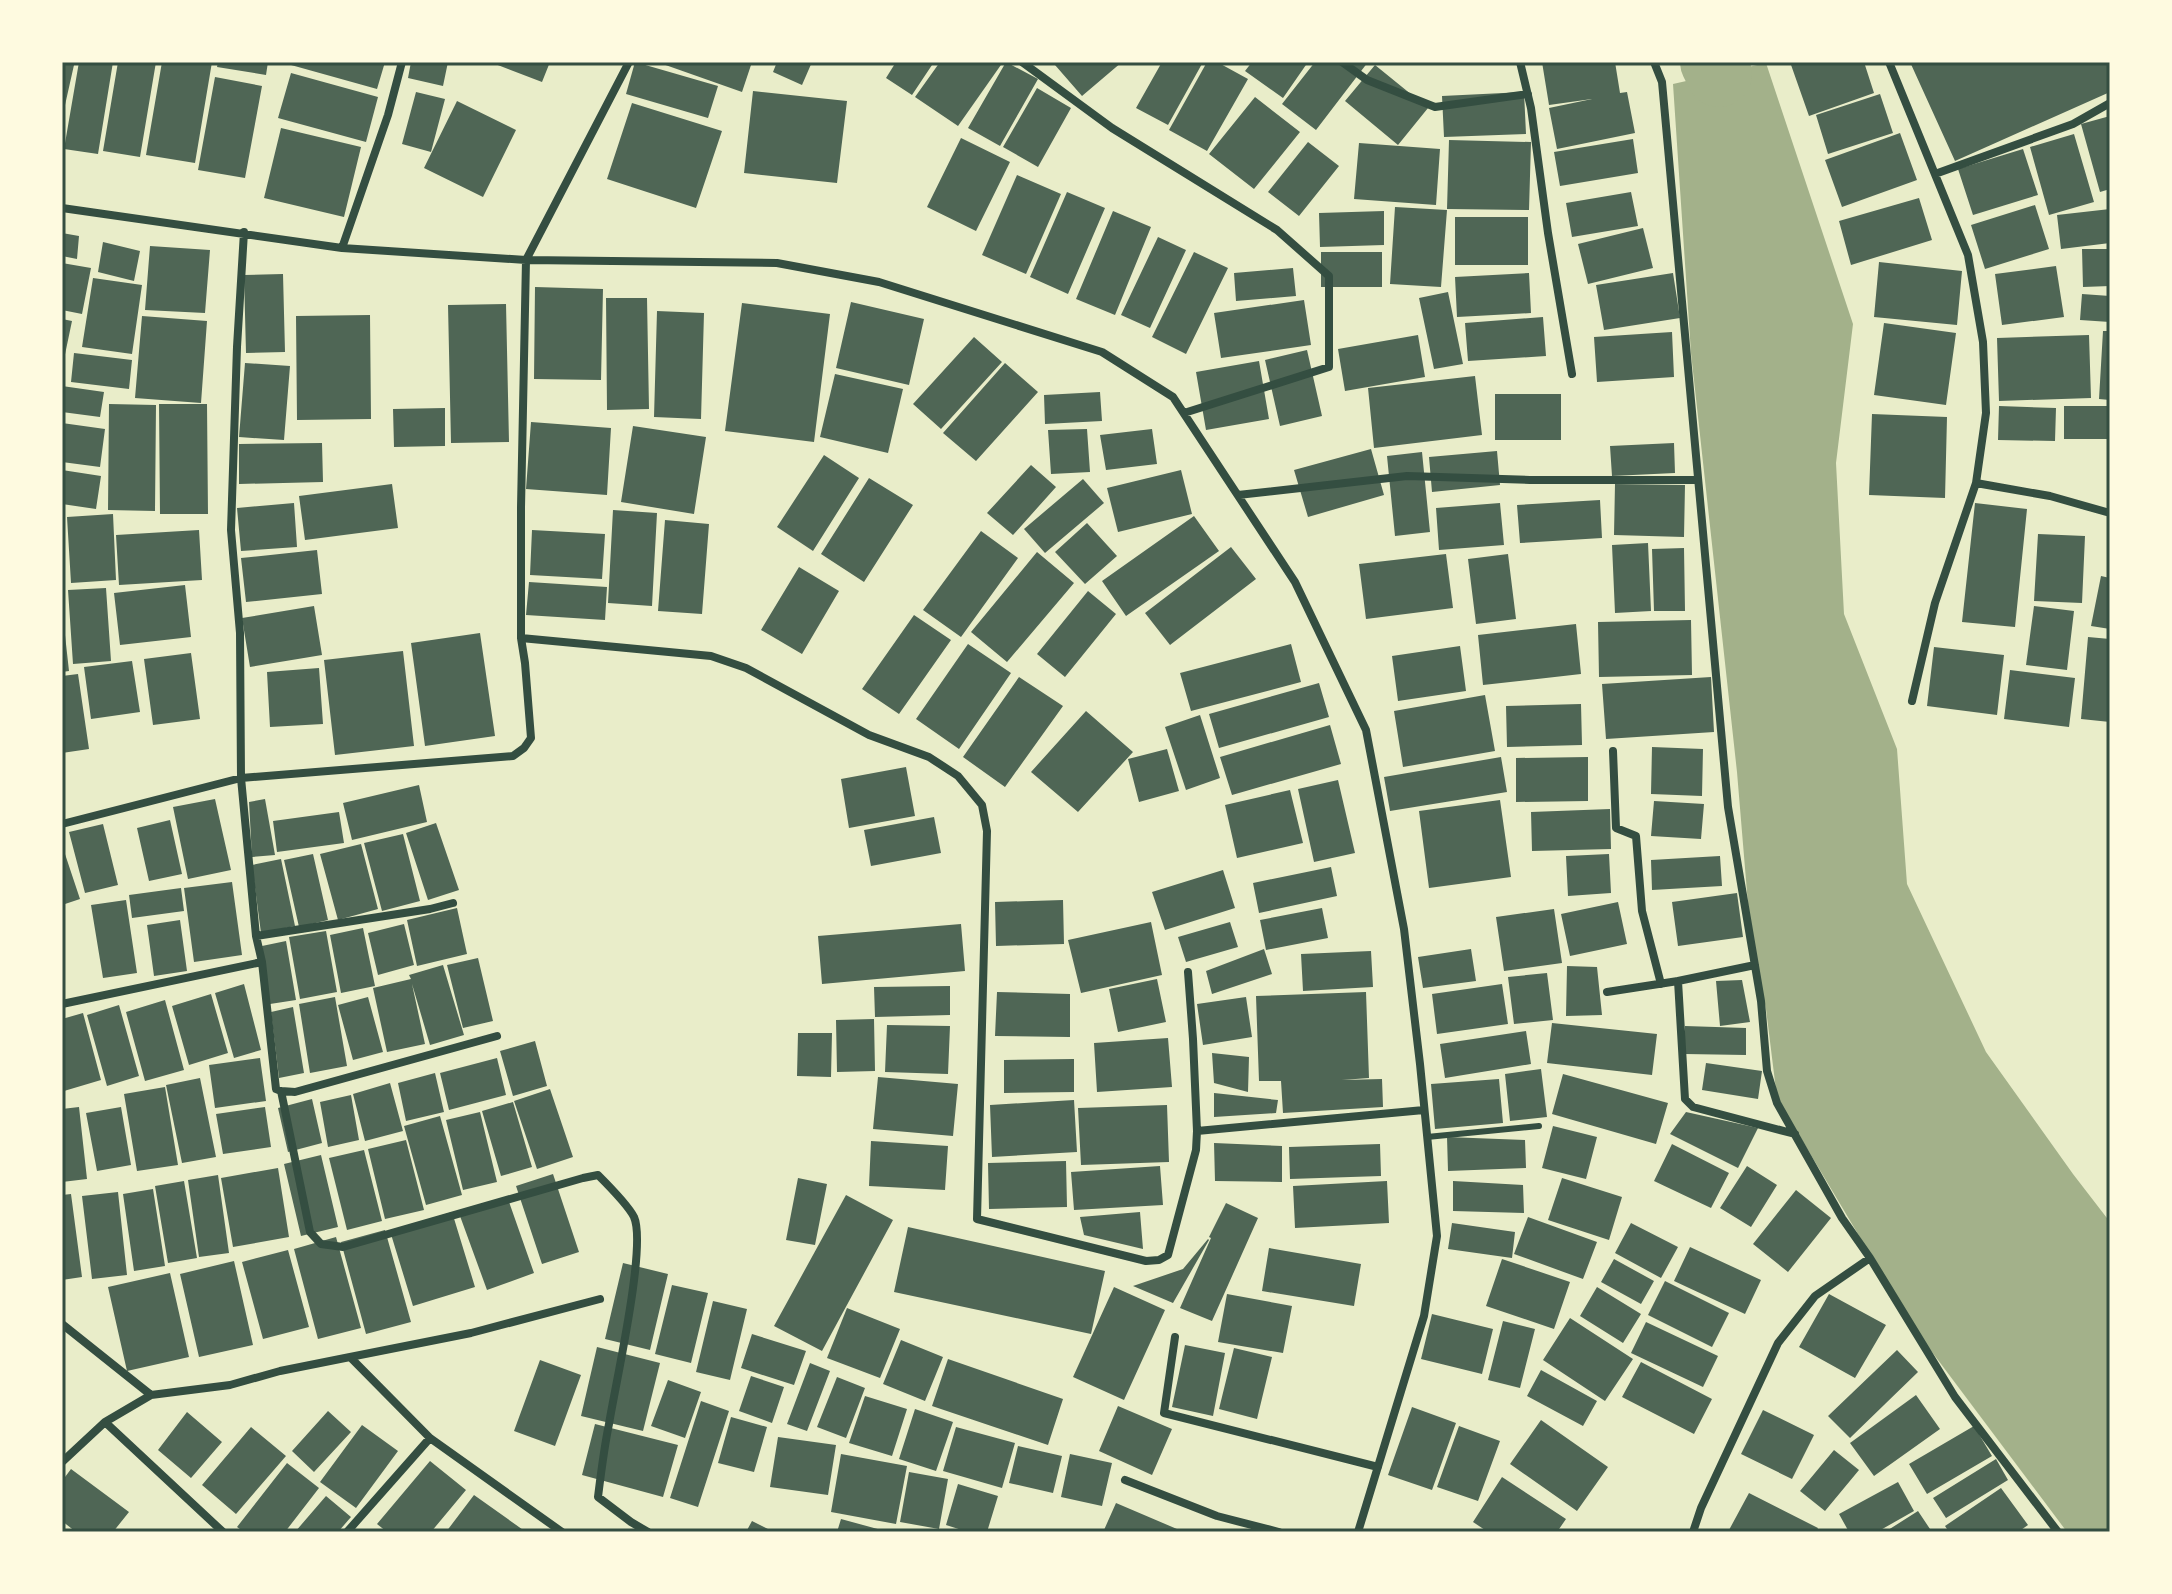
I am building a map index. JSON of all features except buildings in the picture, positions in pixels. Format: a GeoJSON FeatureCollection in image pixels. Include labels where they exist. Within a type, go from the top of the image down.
{"type":"FeatureCollection","features":[{"type":"Feature","properties":{"kind":"street"},"geometry":{"type":"LineString","coordinates":[[342,248],[388,115],[402,62]]}},
{"type":"Feature","properties":{"kind":"street"},"geometry":{"type":"LineString","coordinates":[[62,824],[241,778],[513,756],[524,748],[531,738],[521,638],[526,260],[629,62]]}},
{"type":"Feature","properties":{"kind":"street"},"geometry":{"type":"LineString","coordinates":[[1022,62],[1112,128],[1277,230],[1329,276],[1329,367],[1184,413]]}},
{"type":"Feature","properties":{"kind":"street"},"geometry":{"type":"LineString","coordinates":[[1342,62],[1367,80],[1435,107],[1528,94]]}},
{"type":"Feature","properties":{"kind":"street"},"geometry":{"type":"LineString","coordinates":[[1520,62],[1531,108],[1572,374]]}},
{"type":"Feature","properties":{"kind":"street"},"geometry":{"type":"LineString","coordinates":[[1654,62],[1662,82],[1728,807],[1761,1001],[1767,1071],[1777,1103],[1842,1218],[1955,1397],[2058,1532]]}},
{"type":"Feature","properties":{"kind":"street"},"geometry":{"type":"LineString","coordinates":[[1889,62],[1968,255],[1983,342],[1986,413],[1976,483],[1935,603],[1912,701]]}},
{"type":"Feature","properties":{"kind":"street"},"geometry":{"type":"LineString","coordinates":[[1935,174],[2073,124],[2110,103]]}},
{"type":"Feature","properties":{"kind":"street"},"geometry":{"type":"LineString","coordinates":[[62,208],[342,248],[526,260],[777,263],[879,282],[1102,352],[1173,397],[1295,582],[1366,730],[1404,929],[1437,1236],[1424,1316],[1358,1532]]}},
{"type":"Feature","properties":{"kind":"street"},"geometry":{"type":"LineString","coordinates":[[244,232],[231,530],[240,633],[241,778],[256,936],[262,962],[276,1089],[295,1092],[497,1036]]}},
{"type":"Feature","properties":{"kind":"street"},"geometry":{"type":"LineString","coordinates":[[1238,495],[1407,476],[1698,480]]}},
{"type":"Feature","properties":{"kind":"street"},"geometry":{"type":"LineString","coordinates":[[1976,483],[2050,496],[2110,513]]}},
{"type":"Feature","properties":{"kind":"street"},"geometry":{"type":"LineString","coordinates":[[521,638],[711,656],[746,668],[869,735],[929,757],[958,776],[982,805],[987,831],[977,1219],[1146,1261],[1159,1260],[1168,1255],[1196,1150],[1188,972]]}},
{"type":"Feature","properties":{"kind":"street"},"geometry":{"type":"LineString","coordinates":[[1613,751],[1616,828],[1636,836],[1642,911],[1661,984]]}},
{"type":"Feature","properties":{"kind":"street"},"geometry":{"type":"LineString","coordinates":[[256,936],[453,903]]}},
{"type":"Feature","properties":{"kind":"street"},"geometry":{"type":"LineString","coordinates":[[62,1004],[262,962]]}},
{"type":"Feature","properties":{"kind":"street"},"geometry":{"type":"LineString","coordinates":[[1607,992],[1755,965]]}},
{"type":"Feature","properties":{"kind":"street"},"geometry":{"type":"LineString","coordinates":[[1678,981],[1685,1099],[1688,1104],[1795,1134]]}},
{"type":"Feature","properties":{"kind":"street"},"geometry":{"type":"LineString","coordinates":[[281,1091],[310,1232],[321,1244],[343,1247],[583,1178],[598,1175],[605,1182],[634,1218],[637,1244],[598,1497],[648,1532]]}},
{"type":"Feature","properties":{"kind":"street"},"geometry":{"type":"LineString","coordinates":[[1197,1131],[1424,1110]]}},
{"type":"Feature","properties":{"kind":"street"},"geometry":{"type":"LineString","coordinates":[[1693,1532],[1701,1508],[1778,1343],[1815,1296],[1870,1258]]}},
{"type":"Feature","properties":{"kind":"street"},"geometry":{"type":"LineString","coordinates":[[62,1462],[105,1422],[151,1395],[230,1385],[280,1371],[471,1333],[600,1299]]}},
{"type":"Feature","properties":{"kind":"street"},"geometry":{"type":"LineString","coordinates":[[62,1324],[151,1395]]}},
{"type":"Feature","properties":{"kind":"street"},"geometry":{"type":"LineString","coordinates":[[1175,1337],[1164,1413],[1378,1467]]}},
{"type":"Feature","properties":{"kind":"street"},"geometry":{"type":"LineString","coordinates":[[350,1357],[430,1438],[562,1532]]}},
{"type":"Feature","properties":{"kind":"street"},"geometry":{"type":"LineString","coordinates":[[105,1422],[223,1532]]}},
{"type":"Feature","properties":{"kind":"street"},"geometry":{"type":"LineString","coordinates":[[347,1532],[430,1438]]}},
{"type":"Feature","properties":{"kind":"street"},"geometry":{"type":"LineString","coordinates":[[1125,1480],[1217,1516],[1279,1532]]}},
{"type":"Feature","properties":{"kind":"lane"},"geometry":{"type":"LineString","coordinates":[[1427,1137],[1539,1126]]}},
{"type":"Feature","properties":{"kind":"shaded area"},"geometry":{"type":"Polygon","coordinates":[[[1766,63],[1853,324],[1836,463],[1844,614],[1897,749],[1907,884],[1986,1052],[2110,1222],[2110,1532],[2067,1532],[1914,1328],[1777,1098],[1766,1009],[1750,928],[1737,772],[1691,353],[1673,84],[1766,63]]]}},
{"type":"Feature","properties":{"kind":"waterway"},"geometry":{"type":"LineString","coordinates":[[1713,62],[1719,74]]}}]}
